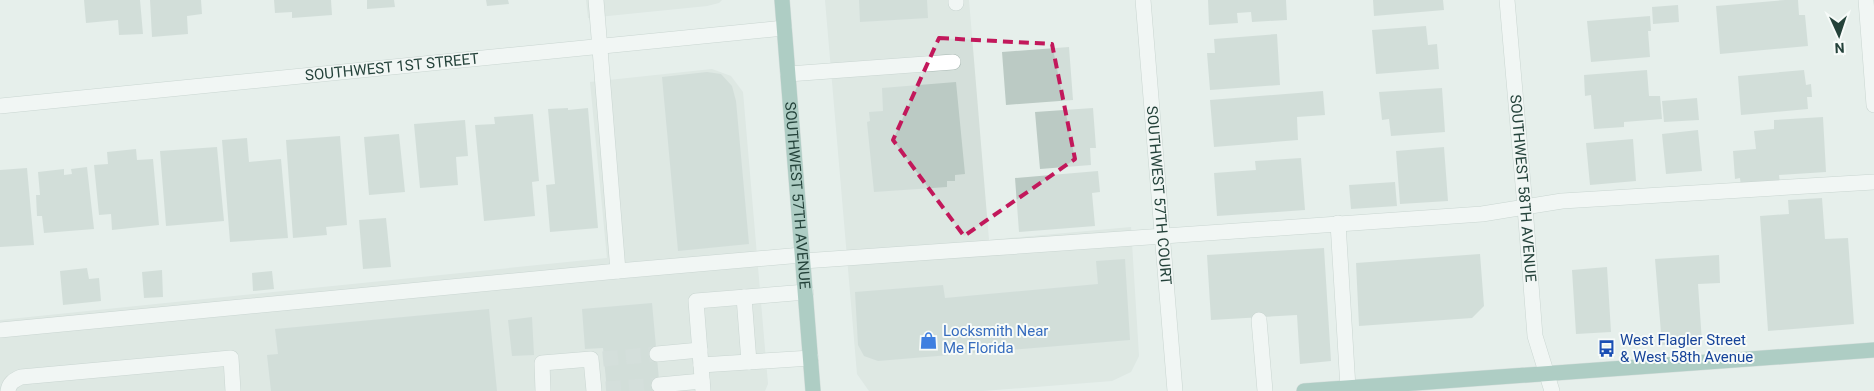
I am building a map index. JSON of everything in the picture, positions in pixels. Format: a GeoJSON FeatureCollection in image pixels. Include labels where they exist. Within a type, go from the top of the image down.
{"type":"FeatureCollection","features":[{"type":"Feature","properties":{"kind":"main road","name":"SOUTHWEST 57TH AVENUE"},"geometry":{"type":"LineString","coordinates":[[782,0],[814,391]]}},
{"type":"Feature","properties":{"kind":"main road"},"geometry":{"type":"LineString","coordinates":[[1304,391],[1547,374],[1874,346]]}},
{"type":"Feature","properties":{"kind":"street"},"geometry":{"type":"LineString","coordinates":[[596,0],[618,271]]}},
{"type":"Feature","properties":{"kind":"street","name":"SOUTHWEST 57TH COURT"},"geometry":{"type":"LineString","coordinates":[[1143,0],[1175,391]]}},
{"type":"Feature","properties":{"kind":"street","name":"SOUTHWEST 58TH AVENUE"},"geometry":{"type":"LineString","coordinates":[[1507,0],[1535,336],[1552,391]]}},
{"type":"Feature","properties":{"kind":"street"},"geometry":{"type":"LineString","coordinates":[[1866,0],[1874,105]]}},
{"type":"Feature","properties":{"kind":"street","name":"SOUTHWEST 1ST STREET"},"geometry":{"type":"LineString","coordinates":[[0,106],[784,28]]}},
{"type":"Feature","properties":{"kind":"street"},"geometry":{"type":"LineString","coordinates":[[788,74],[953,62]]}},
{"type":"Feature","properties":{"kind":"street"},"geometry":{"type":"LineString","coordinates":[[0,330],[618,271],[1162,237],[1482,214],[1562,202],[1874,182]]}},
{"type":"Feature","properties":{"kind":"street"},"geometry":{"type":"LineString","coordinates":[[1338,223],[1348,388]]}},
{"type":"Feature","properties":{"kind":"street"},"geometry":{"type":"LineString","coordinates":[[659,385],[703,386],[696,301],[806,292]]}},
{"type":"Feature","properties":{"kind":"street"},"geometry":{"type":"LineString","coordinates":[[744,297],[749,362]]}},
{"type":"Feature","properties":{"kind":"street"},"geometry":{"type":"LineString","coordinates":[[1259,320],[1265,391]]}},
{"type":"Feature","properties":{"kind":"street"},"geometry":{"type":"LineString","coordinates":[[657,354],[749,362],[811,358]]}},
{"type":"Feature","properties":{"kind":"street"},"geometry":{"type":"LineString","coordinates":[[8,391],[8,386],[21,377],[230,358],[233,391]]}},
{"type":"Feature","properties":{"kind":"street"},"geometry":{"type":"LineString","coordinates":[[543,391],[542,363],[597,359],[598,390]]}},
{"type":"Feature","properties":{"kind":"highlighted area"},"geometry":{"type":"Polygon","coordinates":[[[939,38],[1052,44],[1075,159],[964,236],[893,140],[939,38]]]}},
{"type":"Feature","properties":{"kind":"shaded area"},"geometry":{"type":"Polygon","coordinates":[[[586,0],[722,0],[719,3],[707,6],[588,18],[586,0]]]}},
{"type":"Feature","properties":{"kind":"shaded area"},"geometry":{"type":"Polygon","coordinates":[[[825,0],[969,0],[989,240],[1131,227],[1139,356],[1131,372],[1112,381],[982,391],[869,391],[857,374],[825,0]]]}},
{"type":"Feature","properties":{"kind":"shaded area"},"geometry":{"type":"Polygon","coordinates":[[[712,69],[731,76],[743,92],[768,384],[765,391],[0,391],[0,320],[607,258],[590,82],[712,69]]]}},
{"type":"Feature","properties":{"kind":"building"},"geometry":{"type":"Polygon","coordinates":[[[84,0],[140,0],[143,34],[119,35],[118,20],[86,23],[84,0]]]}},
{"type":"Feature","properties":{"kind":"building"},"geometry":{"type":"Polygon","coordinates":[[[150,0],[201,0],[202,14],[187,16],[188,34],[152,37],[150,0]]]}},
{"type":"Feature","properties":{"kind":"building"},"geometry":{"type":"Polygon","coordinates":[[[274,0],[331,0],[332,15],[292,18],[292,12],[275,13],[274,0]]]}},
{"type":"Feature","properties":{"kind":"building"},"geometry":{"type":"Polygon","coordinates":[[[367,0],[394,0],[395,7],[367,9],[367,0]]]}},
{"type":"Feature","properties":{"kind":"building"},"geometry":{"type":"Polygon","coordinates":[[[486,0],[508,0],[509,4],[487,6],[486,0]]]}},
{"type":"Feature","properties":{"kind":"building"},"geometry":{"type":"Polygon","coordinates":[[[859,0],[927,0],[928,18],[860,22],[859,0]]]}},
{"type":"Feature","properties":{"kind":"building"},"geometry":{"type":"Polygon","coordinates":[[[1208,0],[1286,0],[1287,20],[1252,22],[1251,12],[1237,13],[1238,23],[1209,25],[1208,0]]]}},
{"type":"Feature","properties":{"kind":"building"},"geometry":{"type":"Polygon","coordinates":[[[1373,0],[1443,0],[1444,10],[1374,16],[1373,0]]]}},
{"type":"Feature","properties":{"kind":"building"},"geometry":{"type":"Polygon","coordinates":[[[1798,0],[1799,15],[1805,15],[1808,46],[1720,54],[1716,6],[1798,0]]]}},
{"type":"Feature","properties":{"kind":"building"},"geometry":{"type":"Polygon","coordinates":[[[1678,5],[1679,22],[1653,24],[1652,7],[1678,5]]]}},
{"type":"Feature","properties":{"kind":"building"},"geometry":{"type":"Polygon","coordinates":[[[1650,16],[1651,31],[1648,31],[1650,57],[1591,62],[1587,21],[1650,16]]]}},
{"type":"Feature","properties":{"kind":"building"},"geometry":{"type":"Polygon","coordinates":[[[1426,26],[1428,45],[1437,44],[1439,69],[1376,74],[1372,30],[1426,26]]]}},
{"type":"Feature","properties":{"kind":"building"},"geometry":{"type":"Polygon","coordinates":[[[1277,34],[1280,85],[1210,90],[1207,53],[1215,53],[1214,39],[1277,34]]]}},
{"type":"Feature","properties":{"kind":"building"},"geometry":{"type":"Polygon","coordinates":[[[1069,47],[1073,100],[1006,105],[1002,52],[1069,47]]]}},
{"type":"Feature","properties":{"kind":"building"},"geometry":{"type":"Polygon","coordinates":[[[1647,70],[1649,96],[1660,96],[1662,119],[1624,122],[1624,127],[1594,129],[1591,95],[1585,96],[1584,75],[1647,70]]]}},
{"type":"Feature","properties":{"kind":"building"},"geometry":{"type":"Polygon","coordinates":[[[1804,70],[1806,85],[1811,84],[1812,97],[1807,97],[1808,109],[1741,115],[1738,76],[1804,70]]]}},
{"type":"Feature","properties":{"kind":"building"},"geometry":{"type":"Polygon","coordinates":[[[707,72],[721,74],[732,86],[736,101],[749,244],[678,251],[662,77],[707,72]]]}},
{"type":"Feature","properties":{"kind":"building"},"geometry":{"type":"Polygon","coordinates":[[[956,82],[965,174],[955,175],[955,181],[947,181],[947,187],[874,192],[867,122],[870,121],[869,112],[883,111],[882,88],[956,82]]]}},
{"type":"Feature","properties":{"kind":"building"},"geometry":{"type":"Polygon","coordinates":[[[1442,88],[1445,132],[1391,136],[1389,119],[1382,120],[1379,92],[1442,88]]]}},
{"type":"Feature","properties":{"kind":"building"},"geometry":{"type":"Polygon","coordinates":[[[1323,91],[1325,115],[1297,117],[1298,140],[1214,147],[1210,100],[1323,91]]]}},
{"type":"Feature","properties":{"kind":"building"},"geometry":{"type":"Polygon","coordinates":[[[1697,98],[1699,120],[1664,122],[1662,101],[1697,98]]]}},
{"type":"Feature","properties":{"kind":"building"},"geometry":{"type":"Polygon","coordinates":[[[568,108],[568,110],[588,108],[598,228],[550,232],[546,185],[555,184],[548,109],[568,108]]]}},
{"type":"Feature","properties":{"kind":"building"},"geometry":{"type":"Polygon","coordinates":[[[1093,108],[1096,148],[1090,148],[1091,165],[1040,169],[1035,112],[1093,108]]]}},
{"type":"Feature","properties":{"kind":"building"},"geometry":{"type":"Polygon","coordinates":[[[533,114],[539,181],[532,182],[535,216],[484,221],[475,125],[495,124],[494,117],[533,114]]]}},
{"type":"Feature","properties":{"kind":"building"},"geometry":{"type":"Polygon","coordinates":[[[1823,117],[1826,172],[1779,175],[1780,184],[1741,187],[1740,178],[1735,179],[1733,151],[1756,149],[1754,131],[1774,129],[1774,120],[1823,117]]]}},
{"type":"Feature","properties":{"kind":"building"},"geometry":{"type":"Polygon","coordinates":[[[465,120],[468,156],[456,157],[458,185],[420,188],[414,124],[465,120]]]}},
{"type":"Feature","properties":{"kind":"building"},"geometry":{"type":"Polygon","coordinates":[[[1698,130],[1702,171],[1666,174],[1662,134],[1698,130]]]}},
{"type":"Feature","properties":{"kind":"building"},"geometry":{"type":"Polygon","coordinates":[[[399,134],[405,192],[369,195],[364,137],[399,134]]]}},
{"type":"Feature","properties":{"kind":"building"},"geometry":{"type":"Polygon","coordinates":[[[340,136],[347,225],[326,227],[327,235],[293,238],[286,140],[340,136]]]}},
{"type":"Feature","properties":{"kind":"building"},"geometry":{"type":"Polygon","coordinates":[[[247,138],[249,162],[281,159],[288,238],[230,242],[222,140],[247,138]]]}},
{"type":"Feature","properties":{"kind":"building"},"geometry":{"type":"Polygon","coordinates":[[[1633,139],[1636,181],[1590,185],[1586,143],[1633,139]]]}},
{"type":"Feature","properties":{"kind":"building"},"geometry":{"type":"Polygon","coordinates":[[[217,147],[224,221],[166,226],[160,151],[217,147]]]}},
{"type":"Feature","properties":{"kind":"building"},"geometry":{"type":"Polygon","coordinates":[[[1444,147],[1448,201],[1400,204],[1396,151],[1444,147]]]}},
{"type":"Feature","properties":{"kind":"building"},"geometry":{"type":"Polygon","coordinates":[[[136,149],[137,160],[153,159],[159,225],[112,230],[111,214],[99,215],[94,165],[108,164],[107,152],[136,149]]]}},
{"type":"Feature","properties":{"kind":"building"},"geometry":{"type":"Polygon","coordinates":[[[1301,158],[1305,210],[1217,216],[1214,173],[1256,170],[1255,161],[1301,158]]]}},
{"type":"Feature","properties":{"kind":"building"},"geometry":{"type":"Polygon","coordinates":[[[87,167],[94,229],[44,233],[42,216],[37,216],[36,195],[40,195],[38,172],[64,169],[64,175],[72,174],[71,169],[87,167]]]}},
{"type":"Feature","properties":{"kind":"building"},"geometry":{"type":"Polygon","coordinates":[[[27,168],[34,245],[0,247],[0,170],[27,168]]]}},
{"type":"Feature","properties":{"kind":"building"},"geometry":{"type":"Polygon","coordinates":[[[1098,171],[1100,192],[1092,193],[1095,226],[1019,232],[1015,178],[1098,171]]]}},
{"type":"Feature","properties":{"kind":"building"},"geometry":{"type":"Polygon","coordinates":[[[1395,182],[1397,206],[1351,209],[1349,185],[1395,182]]]}},
{"type":"Feature","properties":{"kind":"building"},"geometry":{"type":"Polygon","coordinates":[[[1822,198],[1825,239],[1848,238],[1854,324],[1768,331],[1760,216],[1789,214],[1788,200],[1822,198]]]}},
{"type":"Feature","properties":{"kind":"building"},"geometry":{"type":"Polygon","coordinates":[[[386,218],[391,267],[363,269],[359,220],[386,218]]]}},
{"type":"Feature","properties":{"kind":"building"},"geometry":{"type":"Polygon","coordinates":[[[1324,248],[1331,361],[1300,364],[1297,315],[1211,320],[1207,255],[1324,248]]]}},
{"type":"Feature","properties":{"kind":"building"},"geometry":{"type":"Polygon","coordinates":[[[1480,254],[1484,306],[1472,318],[1359,326],[1356,263],[1480,254]]]}},
{"type":"Feature","properties":{"kind":"building"},"geometry":{"type":"Polygon","coordinates":[[[1719,255],[1720,283],[1698,284],[1702,342],[1662,345],[1655,259],[1719,255]]]}},
{"type":"Feature","properties":{"kind":"building"},"geometry":{"type":"Polygon","coordinates":[[[1125,259],[1130,340],[878,361],[864,356],[858,345],[855,292],[943,285],[945,298],[1098,284],[1096,261],[1125,259]]]}},
{"type":"Feature","properties":{"kind":"building"},"geometry":{"type":"Polygon","coordinates":[[[1607,267],[1611,332],[1576,334],[1572,270],[1607,267]]]}},
{"type":"Feature","properties":{"kind":"building"},"geometry":{"type":"Polygon","coordinates":[[[87,268],[89,279],[99,278],[101,301],[63,305],[60,271],[87,268]]]}},
{"type":"Feature","properties":{"kind":"building"},"geometry":{"type":"Polygon","coordinates":[[[162,270],[163,297],[144,298],[142,272],[162,270]]]}},
{"type":"Feature","properties":{"kind":"building"},"geometry":{"type":"Polygon","coordinates":[[[272,271],[274,289],[253,291],[252,273],[272,271]]]}},
{"type":"Feature","properties":{"kind":"building"},"geometry":{"type":"Polygon","coordinates":[[[652,303],[660,391],[607,391],[603,348],[585,349],[582,309],[652,303]]]}},
{"type":"Feature","properties":{"kind":"building"},"geometry":{"type":"Polygon","coordinates":[[[489,309],[497,391],[271,391],[267,355],[278,354],[275,329],[489,309]]]}},
{"type":"Feature","properties":{"kind":"building"},"geometry":{"type":"Polygon","coordinates":[[[532,317],[534,355],[512,356],[508,320],[532,317]]]}},
{"type":"Feature","properties":{"kind":"tunnel"},"geometry":{"type":"LineString","coordinates":[[603,359],[657,354]]}},
{"type":"Feature","properties":{"kind":"tunnel"},"geometry":{"type":"LineString","coordinates":[[606,389],[659,385]]}},
{"type":"Feature","properties":{"kind":"place","name":"Locksmith Near Me Florida"},"geometry":{"type":"Point","coordinates":[929,340]}},
{"type":"Feature","properties":{"kind":"place","name":"West Flagler Street & West 58th Avenue"},"geometry":{"type":"Point","coordinates":[1606,349]}}]}
